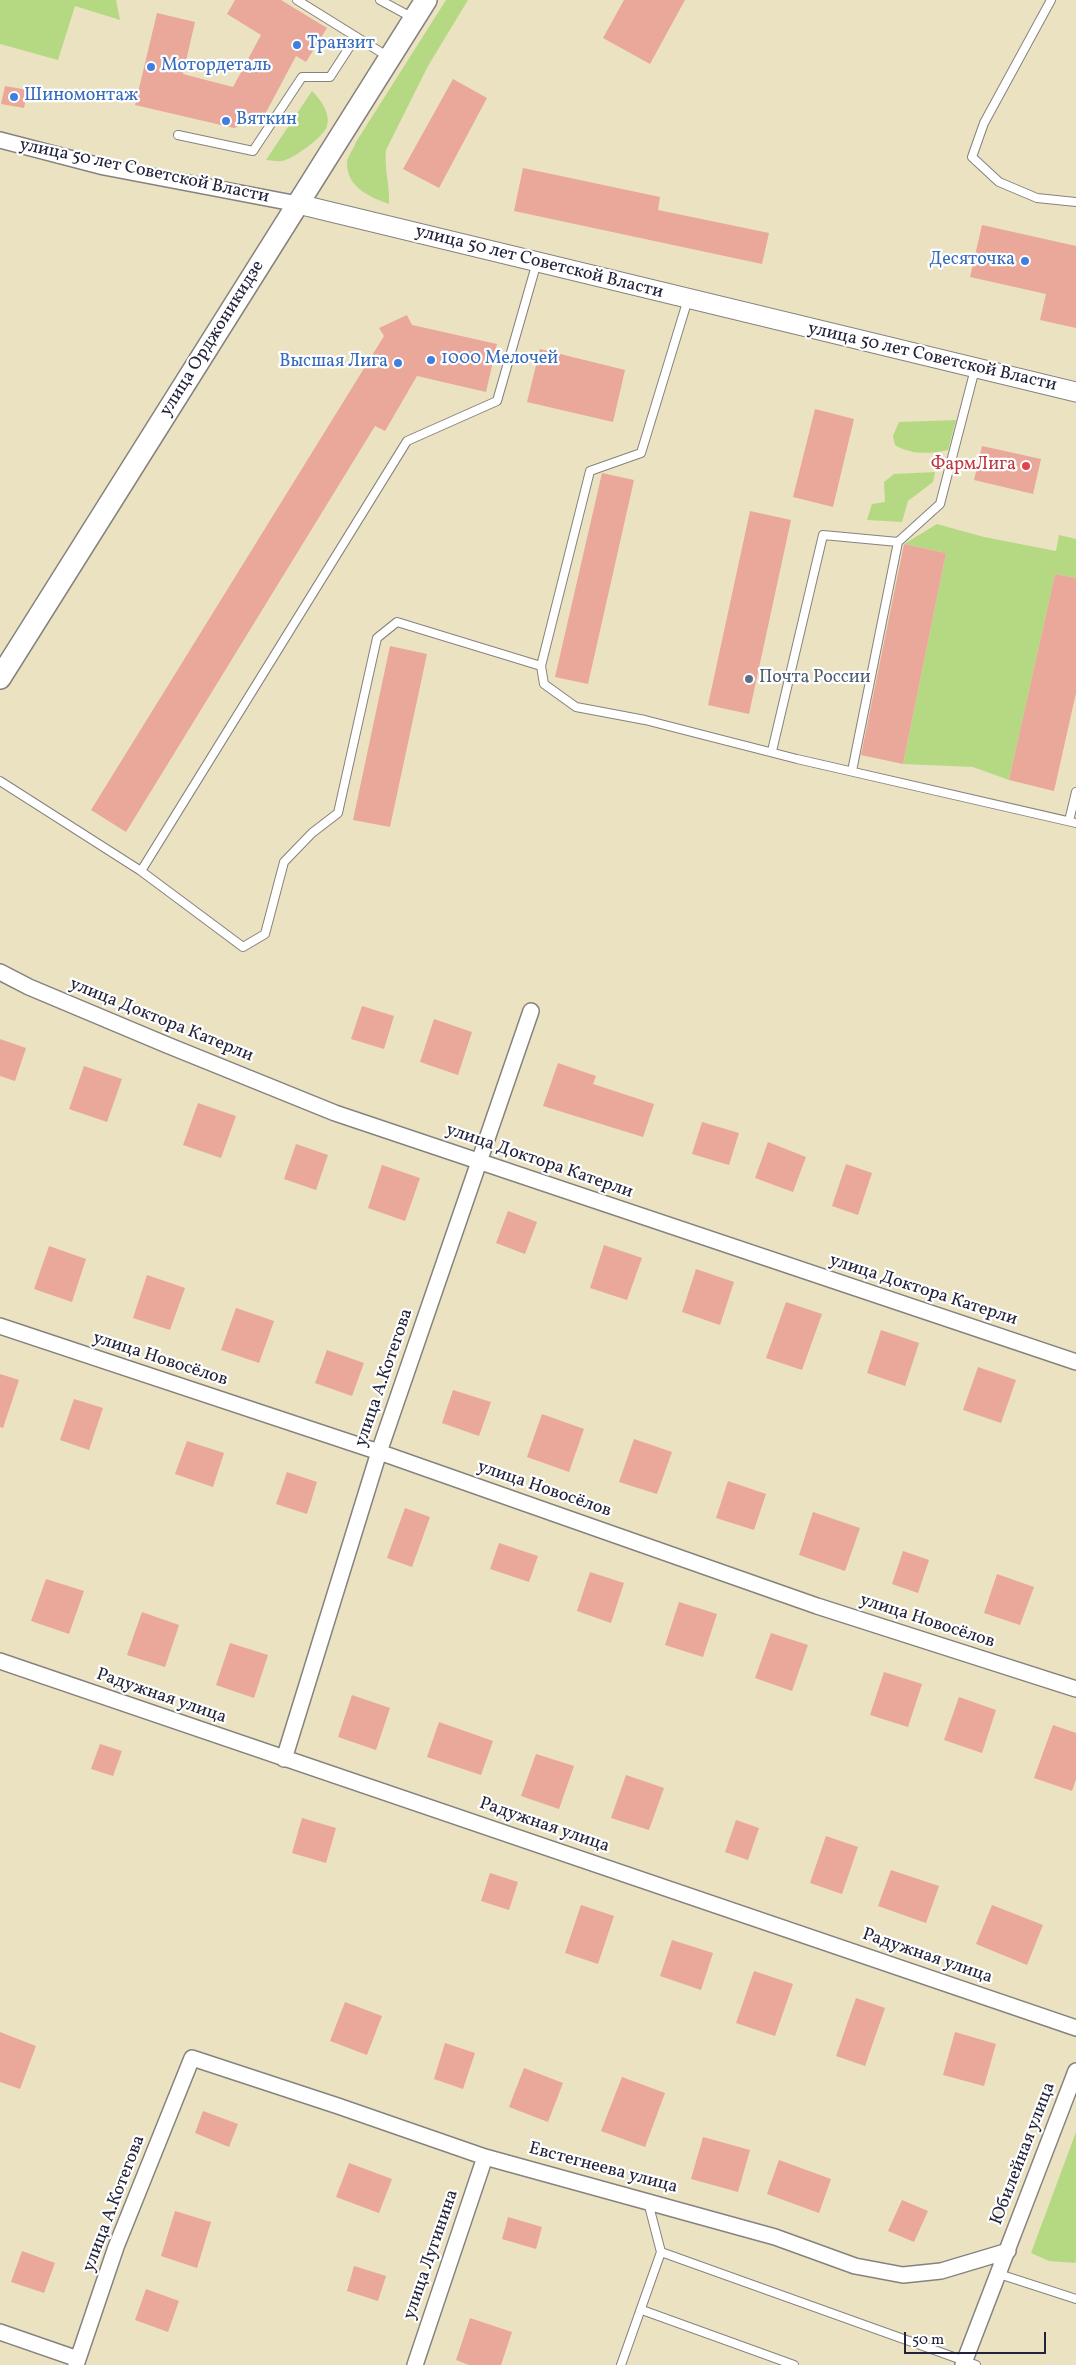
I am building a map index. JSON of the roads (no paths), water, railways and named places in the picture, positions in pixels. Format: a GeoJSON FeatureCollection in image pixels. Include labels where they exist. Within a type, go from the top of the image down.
{"type":"FeatureCollection","features":[{"type":"Feature","properties":{"kind":"main road","name":"улица Орджоникидзе"},"geometry":{"type":"LineString","coordinates":[[0,678],[426,0]]}},
{"type":"Feature","properties":{"kind":"street","name":"улица 50 лет Советской Власти"},"geometry":{"type":"LineString","coordinates":[[0,140],[104,167],[298,204],[1076,392]]}},
{"type":"Feature","properties":{"kind":"street","name":"улица Доктора Катерли"},"geometry":{"type":"LineString","coordinates":[[0,972],[29,987],[335,1113],[1076,1362]]}},
{"type":"Feature","properties":{"kind":"street","name":"улица А.Котегова"},"geometry":{"type":"LineString","coordinates":[[284,1760],[379,1452],[531,1011]]}},
{"type":"Feature","properties":{"kind":"street","name":"улица Новосёлов"},"geometry":{"type":"LineString","coordinates":[[0,1326],[379,1452],[817,1606],[1076,1689]]}},
{"type":"Feature","properties":{"kind":"street","name":"Радужная улица"},"geometry":{"type":"LineString","coordinates":[[0,1661],[284,1760],[564,1852],[1076,2028]]}},
{"type":"Feature","properties":{"kind":"street","name":"улица А.Котегова"},"geometry":{"type":"LineString","coordinates":[[77,2362],[116,2247],[192,2058]]}},
{"type":"Feature","properties":{"kind":"street","name":"Евстегнеева улица"},"geometry":{"type":"LineString","coordinates":[[192,2058],[485,2157],[648,2200],[775,2237],[855,2266],[903,2275],[942,2270],[1008,2251]]}},
{"type":"Feature","properties":{"kind":"street","name":"Юбилейная улица"},"geometry":{"type":"LineString","coordinates":[[968,2364],[1008,2251],[1076,2071]]}},
{"type":"Feature","properties":{"kind":"street","name":"улица Лугинина"},"geometry":{"type":"LineString","coordinates":[[415,2365],[485,2157]]}},
{"type":"Feature","properties":{"kind":"street"},"geometry":{"type":"LineString","coordinates":[[0,2332],[77,2362]]}},
{"type":"Feature","properties":{"kind":"lane"},"geometry":{"type":"LineString","coordinates":[[297,0],[389,58]]}},
{"type":"Feature","properties":{"kind":"lane"},"geometry":{"type":"LineString","coordinates":[[380,0],[414,19]]}},
{"type":"Feature","properties":{"kind":"lane"},"geometry":{"type":"LineString","coordinates":[[1050,0],[984,122],[972,157],[999,182],[1037,198],[1076,202]]}},
{"type":"Feature","properties":{"kind":"lane"},"geometry":{"type":"LineString","coordinates":[[178,136],[253,151],[302,77],[330,77],[356,37]]}},
{"type":"Feature","properties":{"kind":"lane"},"geometry":{"type":"LineString","coordinates":[[141,871],[407,441],[497,401],[537,262]]}},
{"type":"Feature","properties":{"kind":"lane"},"geometry":{"type":"LineString","coordinates":[[688,299],[641,453],[590,471],[541,666],[544,684],[576,707],[645,720],[852,771],[1073,822],[1076,792]]}},
{"type":"Feature","properties":{"kind":"lane"},"geometry":{"type":"LineString","coordinates":[[852,771],[898,542],[940,504],[975,369]]}},
{"type":"Feature","properties":{"kind":"lane"},"geometry":{"type":"LineString","coordinates":[[772,751],[823,535],[898,542]]}},
{"type":"Feature","properties":{"kind":"lane"},"geometry":{"type":"LineString","coordinates":[[0,781],[141,871],[243,947],[265,934],[284,862],[312,833],[338,813],[377,638],[397,622],[541,666]]}},
{"type":"Feature","properties":{"kind":"lane"},"geometry":{"type":"LineString","coordinates":[[621,2365],[661,2252],[648,2200]]}},
{"type":"Feature","properties":{"kind":"lane"},"geometry":{"type":"LineString","coordinates":[[661,2252],[968,2364]]}},
{"type":"Feature","properties":{"kind":"lane"},"geometry":{"type":"LineString","coordinates":[[1000,2274],[1076,2299]]}},
{"type":"Feature","properties":{"kind":"lane"},"geometry":{"type":"LineString","coordinates":[[642,2310],[794,2365]]}},
{"type":"Feature","properties":{"kind":"place","name":"Транзит"},"geometry":{"type":"Point","coordinates":[297,45]}},
{"type":"Feature","properties":{"kind":"place","name":"Мотордеталь"},"geometry":{"type":"Point","coordinates":[151,67]}},
{"type":"Feature","properties":{"kind":"place","name":"Шиномонтаж"},"geometry":{"type":"Point","coordinates":[14,97]}},
{"type":"Feature","properties":{"kind":"place","name":"Вяткин"},"geometry":{"type":"Point","coordinates":[226,121]}},
{"type":"Feature","properties":{"kind":"place","name":"Десяточка"},"geometry":{"type":"Point","coordinates":[1025,261]}},
{"type":"Feature","properties":{"kind":"place","name":"1000 Мелочей"},"geometry":{"type":"Point","coordinates":[431,360]}},
{"type":"Feature","properties":{"kind":"place","name":"Высшая Лига"},"geometry":{"type":"Point","coordinates":[398,363]}},
{"type":"Feature","properties":{"kind":"place","name":"ФармЛига"},"geometry":{"type":"Point","coordinates":[1026,466]}},
{"type":"Feature","properties":{"kind":"place","name":"Почта России"},"geometry":{"type":"Point","coordinates":[749,679]}}]}
